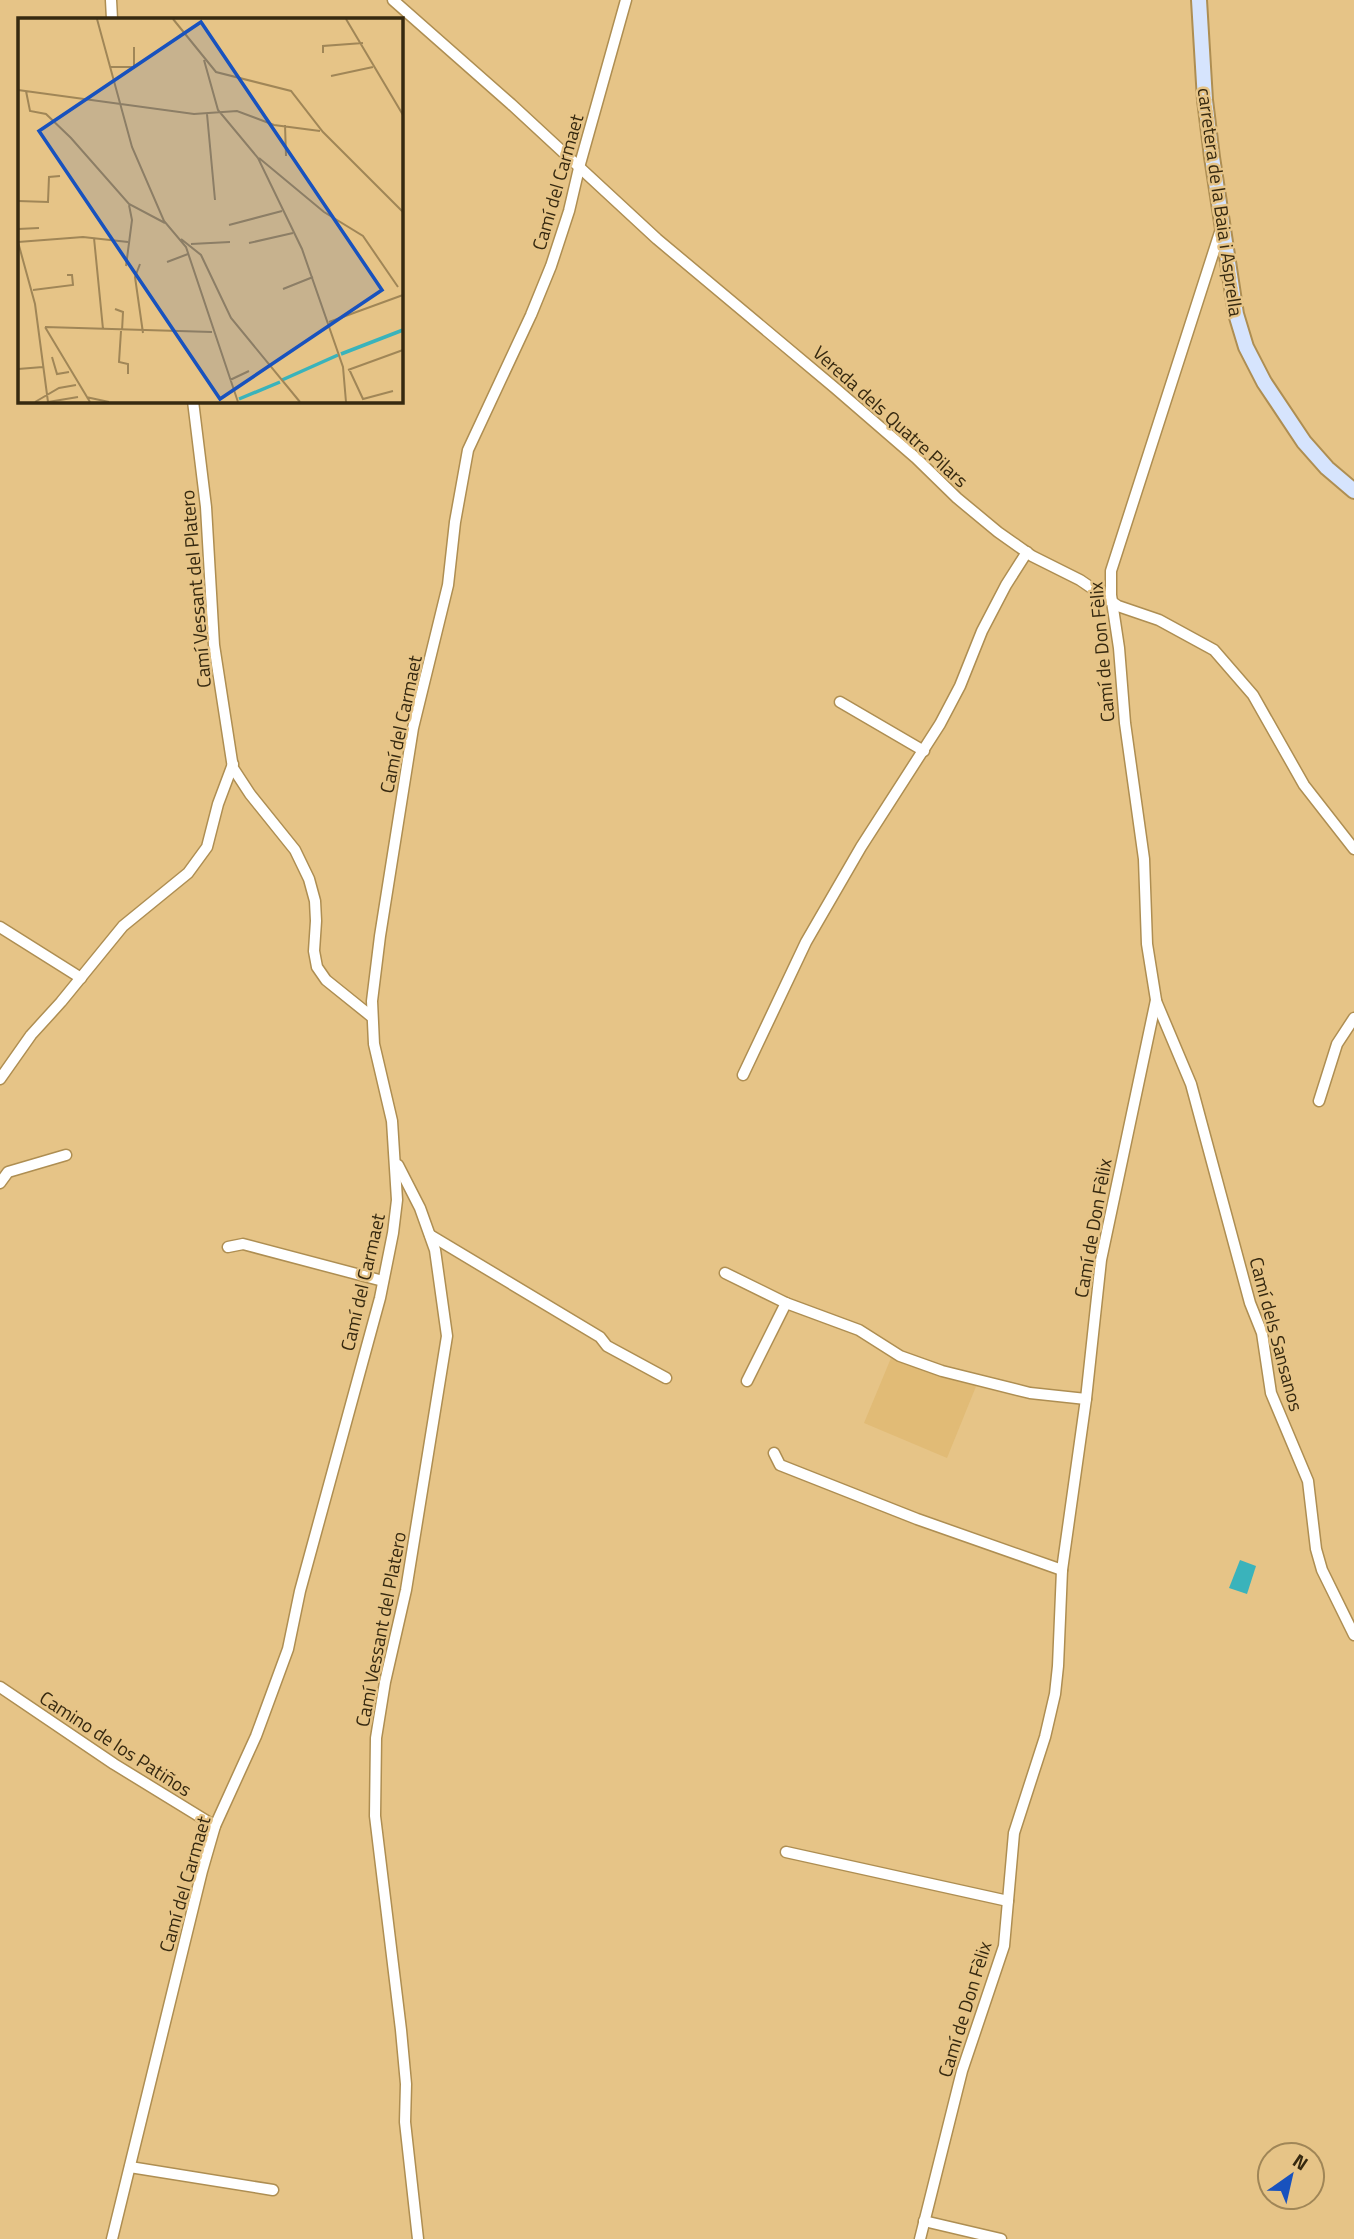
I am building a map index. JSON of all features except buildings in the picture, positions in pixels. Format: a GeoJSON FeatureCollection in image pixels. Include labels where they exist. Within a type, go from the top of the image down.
{"type":"FeatureCollection","features":[{"type":"Feature","properties":{"kind":"main road","name":"carretera de la Baia i Asprella"},"geometry":{"type":"LineString","coordinates":[[1199,0],[1205,100],[1236,314],[1246,347],[1264,382],[1304,442],[1327,468],[1354,491]]}},
{"type":"Feature","properties":{"kind":"street"},"geometry":{"type":"LineString","coordinates":[[111,0],[112,18]]}},
{"type":"Feature","properties":{"kind":"street","name":"Vereda dels Quatre Pilars"},"geometry":{"type":"LineString","coordinates":[[393,0],[657,239],[801,358],[916,458],[957,498],[1027,552],[1080,580],[1118,606],[1159,620],[1214,650],[1253,695],[1304,785],[1354,849]]}},
{"type":"Feature","properties":{"kind":"street","name":"Camí del Carmaet"},"geometry":{"type":"LineString","coordinates":[[112,2239],[215,1826],[257,1736],[288,1648],[300,1591],[383,1281],[393,1233],[397,1200],[396,1162],[392,1121],[374,1044],[372,1017],[380,936],[414,728],[448,585],[455,522],[468,450],[531,316],[551,266],[569,211],[626,0]]}},
{"type":"Feature","properties":{"kind":"street","name":"Camí de Don Fèlix"},"geometry":{"type":"LineString","coordinates":[[920,2239],[962,2071],[1004,1946],[1014,1832],[1045,1737],[1055,1694],[1062,1570],[1086,1399],[1101,1260],[1156,1000],[1147,944],[1144,859],[1125,723],[1111,571],[1223,225]]}},
{"type":"Feature","properties":{"kind":"street","name":"Camí Vessant del Platero"},"geometry":{"type":"LineString","coordinates":[[193,402],[206,507],[214,645],[233,764],[250,794],[295,850],[309,879],[315,901],[314,951],[317,967],[326,980],[372,1017]]}},
{"type":"Feature","properties":{"kind":"street"},"geometry":{"type":"LineString","coordinates":[[743,1075],[811,933],[861,847],[924,751],[960,686],[982,631],[1027,552]]}},
{"type":"Feature","properties":{"kind":"street"},"geometry":{"type":"LineString","coordinates":[[839,702],[924,751]]}},
{"type":"Feature","properties":{"kind":"street"},"geometry":{"type":"LineString","coordinates":[[0,1079],[31,1035],[123,926],[188,873],[207,847],[218,804],[233,764]]}},
{"type":"Feature","properties":{"kind":"street"},"geometry":{"type":"LineString","coordinates":[[0,927],[81,978]]}},
{"type":"Feature","properties":{"kind":"street","name":"Camí dels Sansanos"},"geometry":{"type":"LineString","coordinates":[[1156,1000],[1191,1084],[1250,1303],[1262,1333],[1271,1393],[1308,1481],[1316,1549],[1322,1570],[1354,1635]]}},
{"type":"Feature","properties":{"kind":"street"},"geometry":{"type":"LineString","coordinates":[[1319,1101],[1337,1044],[1354,1018]]}},
{"type":"Feature","properties":{"kind":"street"},"geometry":{"type":"LineString","coordinates":[[0,1183],[8,1172],[66,1155]]}},
{"type":"Feature","properties":{"kind":"street","name":"Camí Vessant del Platero"},"geometry":{"type":"LineString","coordinates":[[396,1162],[420,1208],[435,1250],[447,1336],[407,1590],[385,1682],[376,1738],[375,1816],[401,2030],[406,2084],[405,2122],[418,2239]]}},
{"type":"Feature","properties":{"kind":"street"},"geometry":{"type":"LineString","coordinates":[[429,1234],[600,1337],[607,1346],[666,1378]]}},
{"type":"Feature","properties":{"kind":"street"},"geometry":{"type":"LineString","coordinates":[[228,1247],[243,1244],[383,1281]]}},
{"type":"Feature","properties":{"kind":"street"},"geometry":{"type":"LineString","coordinates":[[725,1273],[786,1303],[859,1330],[900,1356],[943,1371],[1030,1393],[1086,1399]]}},
{"type":"Feature","properties":{"kind":"street"},"geometry":{"type":"LineString","coordinates":[[747,1381],[786,1303]]}},
{"type":"Feature","properties":{"kind":"street"},"geometry":{"type":"LineString","coordinates":[[774,1453],[780,1465],[917,1519],[1062,1570]]}},
{"type":"Feature","properties":{"kind":"street","name":"Camino de los Patiños"},"geometry":{"type":"LineString","coordinates":[[0,1687],[124,1770],[215,1826]]}},
{"type":"Feature","properties":{"kind":"street"},"geometry":{"type":"LineString","coordinates":[[786,1852],[1008,1901]]}},
{"type":"Feature","properties":{"kind":"street"},"geometry":{"type":"LineString","coordinates":[[130,2167],[273,2190]]}},
{"type":"Feature","properties":{"kind":"street"},"geometry":{"type":"LineString","coordinates":[[924,2221],[1001,2239]]}},
{"type":"Feature","properties":{"kind":"shaded area"},"geometry":{"type":"Polygon","coordinates":[[[891,1358],[977,1384],[947,1458],[864,1423],[891,1358]]]}},
{"type":"Feature","properties":{"kind":"water"},"geometry":{"type":"Polygon","coordinates":[[[1240,1560],[1256,1566],[1247,1594],[1229,1588],[1240,1560]]]}}]}
